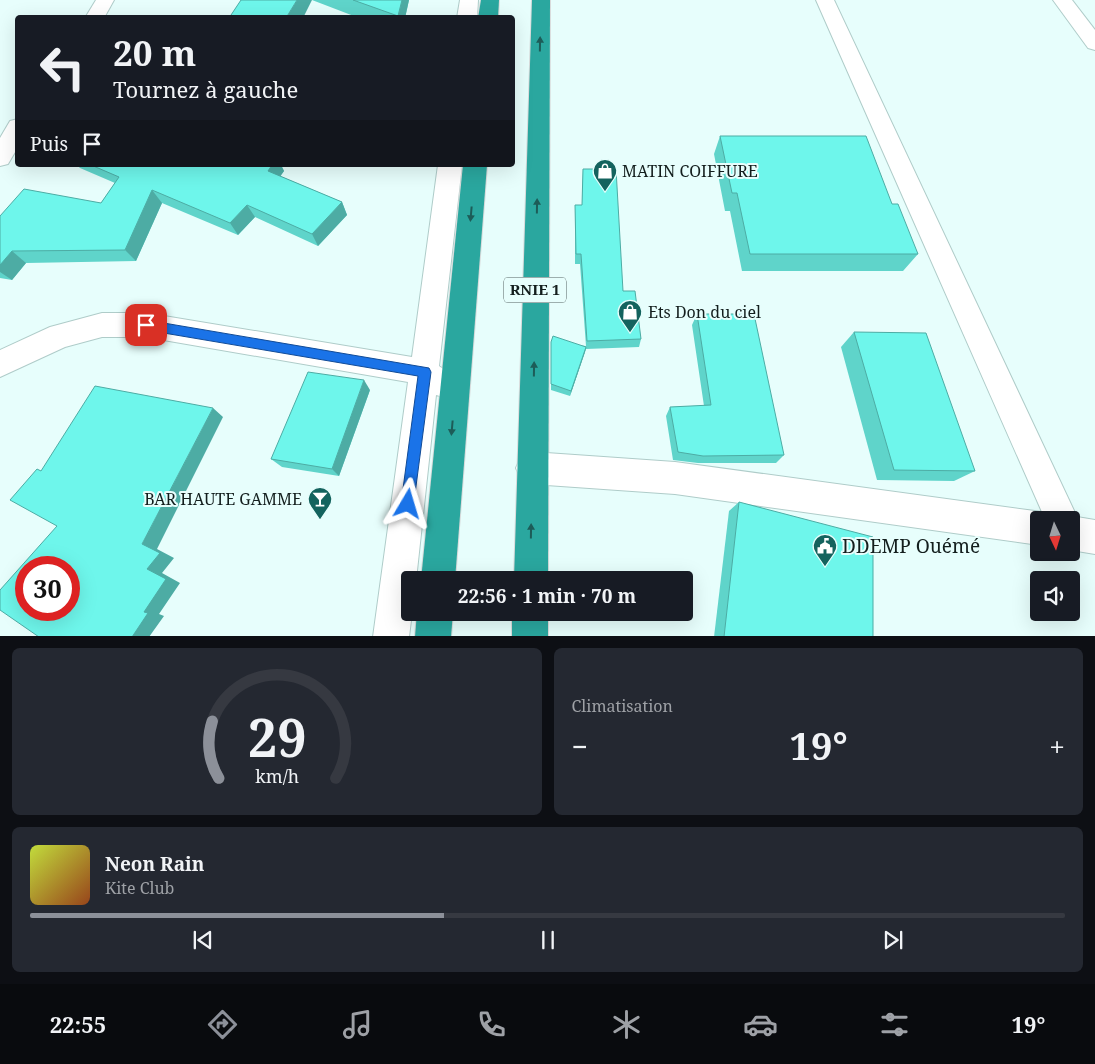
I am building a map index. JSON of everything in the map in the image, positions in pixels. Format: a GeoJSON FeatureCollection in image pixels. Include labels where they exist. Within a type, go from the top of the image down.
{"type":"FeatureCollection","features":[{"type":"Feature","properties":{"kind":"highway"},"geometry":{"type":"LineString","coordinates":[[488,15],[490,0]]}},
{"type":"Feature","properties":{"kind":"highway","name":"RNIE 1"},"geometry":{"type":"LineString","coordinates":[[531,571],[541,0]]}},
{"type":"Feature","properties":{"kind":"highway"},"geometry":{"type":"LineString","coordinates":[[439,571],[475,167]]}},
{"type":"Feature","properties":{"kind":"highway"},"geometry":{"type":"LineString","coordinates":[[433,636],[435,621]]}},
{"type":"Feature","properties":{"kind":"highway"},"geometry":{"type":"LineString","coordinates":[[530,621],[530,636]]}},
{"type":"Feature","properties":{"kind":"street"},"geometry":{"type":"LineString","coordinates":[[96,15],[106,0]]}},
{"type":"Feature","properties":{"kind":"street"},"geometry":{"type":"LineString","coordinates":[[467,15],[469,0]]}},
{"type":"Feature","properties":{"kind":"street"},"geometry":{"type":"LineString","coordinates":[[825,0],[1058,511]]}},
{"type":"Feature","properties":{"kind":"street"},"geometry":{"type":"LineString","coordinates":[[1062,0],[1095,44]]}},
{"type":"Feature","properties":{"kind":"street"},"geometry":{"type":"LineString","coordinates":[[0,158],[15,131]]}},
{"type":"Feature","properties":{"kind":"street"},"geometry":{"type":"LineString","coordinates":[[391,636],[450,167]]}},
{"type":"Feature","properties":{"kind":"street"},"geometry":{"type":"LineString","coordinates":[[0,364],[60,336],[102,325],[146,325],[425,372],[455,394]]}},
{"type":"Feature","properties":{"kind":"street"},"geometry":{"type":"LineString","coordinates":[[532,468],[675,478],[1030,527]]}},
{"type":"Feature","properties":{"kind":"street"},"geometry":{"type":"LineString","coordinates":[[1080,534],[1095,537]]}},
{"type":"Feature","properties":{"kind":"building"},"geometry":{"type":"Polygon","coordinates":[[[241,0],[297,0],[288,15],[231,15],[241,0]]]}},
{"type":"Feature","properties":{"kind":"building"},"geometry":{"type":"Polygon","coordinates":[[[353,0],[402,0],[398,15],[353,0]]]}},
{"type":"Feature","properties":{"kind":"building"},"geometry":{"type":"Polygon","coordinates":[[[720,136],[866,136],[892,204],[898,204],[918,254],[750,254],[737,193],[732,193],[720,136]]]}},
{"type":"Feature","properties":{"kind":"building"},"geometry":{"type":"Polygon","coordinates":[[[96,167],[271,167],[268,171],[342,202],[312,234],[247,205],[230,223],[152,190],[125,250],[12,251],[0,265],[0,216],[24,189],[101,203],[119,177],[96,167]]]}},
{"type":"Feature","properties":{"kind":"building"},"geometry":{"type":"Polygon","coordinates":[[[583,169],[616,169],[623,291],[635,291],[641,339],[587,341],[581,254],[576,254],[575,205],[582,205],[583,169]]]}},
{"type":"Feature","properties":{"kind":"building"},"geometry":{"type":"Polygon","coordinates":[[[697,314],[754,314],[784,455],[703,456],[678,452],[670,407],[711,405],[697,314]]]}},
{"type":"Feature","properties":{"kind":"building"},"geometry":{"type":"Polygon","coordinates":[[[854,332],[926,333],[975,471],[894,470],[854,332]]]}},
{"type":"Feature","properties":{"kind":"building"},"geometry":{"type":"Polygon","coordinates":[[[553,336],[586,347],[571,391],[551,384],[551,342],[553,336]]]}},
{"type":"Feature","properties":{"kind":"building"},"geometry":{"type":"Polygon","coordinates":[[[308,372],[364,380],[332,469],[271,459],[308,372]]]}},
{"type":"Feature","properties":{"kind":"building"},"geometry":{"type":"Polygon","coordinates":[[[95,386],[213,408],[142,544],[160,553],[147,569],[166,579],[144,612],[148,613],[133,636],[38,636],[16,621],[80,621],[80,556],[30,556],[57,526],[10,500],[37,469],[41,471],[95,386]]]}},
{"type":"Feature","properties":{"kind":"building"},"geometry":{"type":"Polygon","coordinates":[[[739,502],[873,537],[873,636],[724,636],[739,502]]]}},
{"type":"Feature","properties":{"kind":"building"},"geometry":{"type":"Polygon","coordinates":[[[15,573],[15,620],[0,610],[0,590],[15,573]]]}},
{"type":"Feature","properties":{"kind":"place","name":"MATIN COIFFURE"},"geometry":{"type":"Point","coordinates":[605,192]}},
{"type":"Feature","properties":{"kind":"place","name":"Ets Don du ciel"},"geometry":{"type":"Point","coordinates":[630,333]}},
{"type":"Feature","properties":{"kind":"place","name":"BAR HAUTE GAMME"},"geometry":{"type":"Point","coordinates":[320,520]}},
{"type":"Feature","properties":{"kind":"place","name":"DDEMP Ouémé"},"geometry":{"type":"Point","coordinates":[825,567]}},
{"type":"Feature","properties":{"kind":"route"},"geometry":{"type":"LineString","coordinates":[[146,325],[425,372],[408,504]]}}]}
